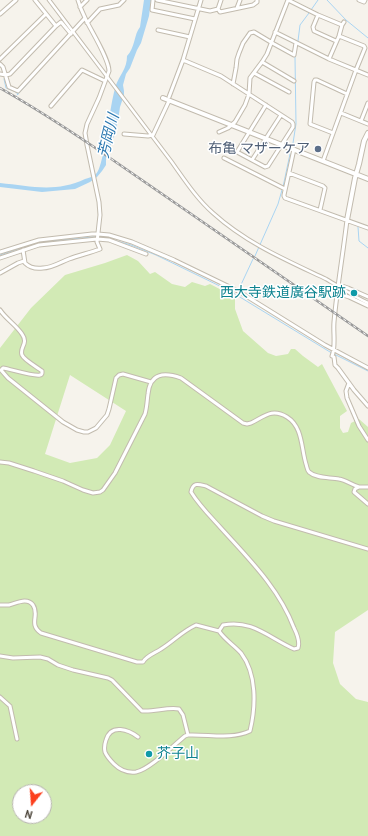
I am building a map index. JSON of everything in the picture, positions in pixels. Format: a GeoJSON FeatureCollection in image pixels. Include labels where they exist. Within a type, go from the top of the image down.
{"type":"FeatureCollection","features":[{"type":"Feature","properties":{"kind":"street"},"geometry":{"type":"LineString","coordinates":[[0,14],[16,0]]}},
{"type":"Feature","properties":{"kind":"street"},"geometry":{"type":"LineString","coordinates":[[34,0],[56,26]]}},
{"type":"Feature","properties":{"kind":"street"},"geometry":{"type":"LineString","coordinates":[[49,0],[72,33],[107,76],[190,188],[204,204],[234,230],[259,246],[339,286],[368,303]]}},
{"type":"Feature","properties":{"kind":"street"},"geometry":{"type":"LineString","coordinates":[[23,250],[24,261],[27,265],[36,268],[46,268],[100,249],[97,242],[100,208],[85,133],[87,124],[97,104],[109,71],[108,64],[87,23],[78,0]]}},
{"type":"Feature","properties":{"kind":"street"},"geometry":{"type":"LineString","coordinates":[[80,7],[87,0]]}},
{"type":"Feature","properties":{"kind":"street"},"geometry":{"type":"LineString","coordinates":[[87,23],[100,9],[119,5],[124,0]]}},
{"type":"Feature","properties":{"kind":"street"},"geometry":{"type":"LineString","coordinates":[[153,0],[152,10],[195,19]]}},
{"type":"Feature","properties":{"kind":"street"},"geometry":{"type":"LineString","coordinates":[[157,0],[210,11],[218,9],[220,12],[254,5],[257,0]]}},
{"type":"Feature","properties":{"kind":"street"},"geometry":{"type":"LineString","coordinates":[[152,136],[169,99],[183,60],[201,0]]}},
{"type":"Feature","properties":{"kind":"street"},"geometry":{"type":"LineString","coordinates":[[218,9],[221,0]]}},
{"type":"Feature","properties":{"kind":"street"},"geometry":{"type":"LineString","coordinates":[[237,8],[240,0]]}},
{"type":"Feature","properties":{"kind":"street"},"geometry":{"type":"LineString","coordinates":[[219,132],[225,130],[231,125],[239,116],[245,105],[249,94],[250,78],[267,54],[288,0],[310,12],[343,23],[329,59]]}},
{"type":"Feature","properties":{"kind":"street"},"geometry":{"type":"LineString","coordinates":[[359,0],[364,2],[366,0]]}},
{"type":"Feature","properties":{"kind":"street"},"geometry":{"type":"LineString","coordinates":[[0,59],[46,14]]}},
{"type":"Feature","properties":{"kind":"street"},"geometry":{"type":"LineString","coordinates":[[318,15],[313,27],[314,31],[336,41]]}},
{"type":"Feature","properties":{"kind":"street"},"geometry":{"type":"LineString","coordinates":[[0,64],[3,67],[9,87],[18,91],[85,18]]}},
{"type":"Feature","properties":{"kind":"street"},"geometry":{"type":"LineString","coordinates":[[0,74],[10,74],[60,22],[72,33]]}},
{"type":"Feature","properties":{"kind":"street"},"geometry":{"type":"LineString","coordinates":[[158,30],[190,37]]}},
{"type":"Feature","properties":{"kind":"street"},"geometry":{"type":"LineString","coordinates":[[233,84],[237,59],[250,33],[254,32],[294,55],[296,43]]}},
{"type":"Feature","properties":{"kind":"street"},"geometry":{"type":"LineString","coordinates":[[275,32],[329,59],[368,75]]}},
{"type":"Feature","properties":{"kind":"street"},"geometry":{"type":"LineString","coordinates":[[324,161],[347,94],[365,48],[364,46],[338,36]]}},
{"type":"Feature","properties":{"kind":"street"},"geometry":{"type":"LineString","coordinates":[[183,60],[221,76],[233,84],[249,94],[266,105],[281,115],[292,122],[294,124],[268,166],[265,167],[237,152],[266,105]]}},
{"type":"Feature","properties":{"kind":"street"},"geometry":{"type":"LineString","coordinates":[[262,62],[294,82]]}},
{"type":"Feature","properties":{"kind":"street"},"geometry":{"type":"LineString","coordinates":[[51,106],[82,70],[105,80]]}},
{"type":"Feature","properties":{"kind":"street"},"geometry":{"type":"LineString","coordinates":[[254,74],[289,92]]}},
{"type":"Feature","properties":{"kind":"street"},"geometry":{"type":"LineString","coordinates":[[333,133],[310,124],[314,82],[315,80],[318,80],[347,94]]}},
{"type":"Feature","properties":{"kind":"street"},"geometry":{"type":"LineString","coordinates":[[163,98],[169,99],[231,125],[368,178]]}},
{"type":"Feature","properties":{"kind":"street"},"geometry":{"type":"LineString","coordinates":[[361,121],[368,103]]}},
{"type":"Feature","properties":{"kind":"street"},"geometry":{"type":"LineString","coordinates":[[341,113],[368,124]]}},
{"type":"Feature","properties":{"kind":"street"},"geometry":{"type":"LineString","coordinates":[[252,160],[281,115]]}},
{"type":"Feature","properties":{"kind":"street"},"geometry":{"type":"LineString","coordinates":[[368,133],[364,141],[356,174],[347,220],[337,293],[332,356],[334,357],[335,365],[348,384],[368,406]]}},
{"type":"Feature","properties":{"kind":"street"},"geometry":{"type":"LineString","coordinates":[[124,134],[152,136]]}},
{"type":"Feature","properties":{"kind":"street"},"geometry":{"type":"LineString","coordinates":[[294,149],[284,189],[285,198],[368,228]]}},
{"type":"Feature","properties":{"kind":"street"},"geometry":{"type":"LineString","coordinates":[[224,158],[284,189]]}},
{"type":"Feature","properties":{"kind":"street"},"geometry":{"type":"LineString","coordinates":[[289,173],[325,188],[320,210]]}},
{"type":"Feature","properties":{"kind":"street"},"geometry":{"type":"LineString","coordinates":[[0,258],[39,245],[109,235],[132,242],[174,260],[238,291],[333,352],[368,368]]}},
{"type":"Feature","properties":{"kind":"street"},"geometry":{"type":"LineString","coordinates":[[0,252],[39,240],[98,237],[146,254]]}},
{"type":"Feature","properties":{"kind":"street"},"geometry":{"type":"LineString","coordinates":[[0,273],[24,261]]}},
{"type":"Feature","properties":{"kind":"street"},"geometry":{"type":"LineString","coordinates":[[339,286],[348,288],[368,297]]}},
{"type":"Feature","properties":{"kind":"street"},"geometry":{"type":"LineString","coordinates":[[337,293],[368,306]]}},
{"type":"Feature","properties":{"kind":"street"},"geometry":{"type":"LineString","coordinates":[[0,310],[21,333],[24,339],[22,356],[42,371],[41,375],[39,376],[3,368],[1,370],[2,372],[43,407],[63,422],[77,430],[84,432],[93,430],[107,415],[110,409],[118,374],[151,382]]}},
{"type":"Feature","properties":{"kind":"street"},"geometry":{"type":"LineString","coordinates":[[0,462],[9,463],[34,471],[88,492],[100,492],[112,477],[145,414],[147,408],[148,389],[151,382],[156,377],[164,374],[181,378],[243,423],[247,424],[273,413],[283,415],[292,420],[299,431],[304,458],[310,473],[320,477],[345,480],[359,487],[368,487]]}},
{"type":"Feature","properties":{"kind":"street"},"geometry":{"type":"LineString","coordinates":[[348,384],[346,391],[347,398],[359,426],[368,440]]}},
{"type":"Feature","properties":{"kind":"street"},"geometry":{"type":"LineString","coordinates":[[220,631],[223,625],[244,624],[256,628],[294,649],[298,648],[299,646],[291,620],[274,588],[204,509],[191,492],[192,487],[196,484],[206,486],[274,521],[368,550]]}},
{"type":"Feature","properties":{"kind":"street"},"geometry":{"type":"LineString","coordinates":[[359,487],[355,489],[354,492],[368,504]]}},
{"type":"Feature","properties":{"kind":"street"},"geometry":{"type":"LineString","coordinates":[[0,605],[9,605],[27,601],[35,609],[34,626],[42,633],[137,662],[143,662],[144,659],[196,625],[220,631],[221,634],[239,651],[246,660],[250,669],[254,700],[250,731],[243,734],[226,736],[188,735],[153,764],[136,772],[123,771],[108,758],[105,743],[108,733],[124,729],[130,731],[138,738]]}},
{"type":"Feature","properties":{"kind":"street"},"geometry":{"type":"LineString","coordinates":[[0,656],[13,658],[40,657],[73,670],[108,678],[112,680],[142,711],[149,712],[172,708],[179,709],[183,715],[188,735]]}},
{"type":"Feature","properties":{"kind":"street"},"geometry":{"type":"LineString","coordinates":[[0,697],[10,706],[17,739]]}},
{"type":"Feature","properties":{"kind":"green space"},"geometry":{"type":"Polygon","coordinates":[[[127,255],[138,261],[150,274],[155,272],[172,284],[185,287],[192,282],[205,286],[210,284],[235,297],[235,309],[243,331],[268,353],[276,356],[288,354],[291,349],[295,349],[318,367],[322,364],[347,411],[340,416],[340,428],[343,433],[348,432],[351,423],[359,419],[368,427],[368,610],[335,632],[333,663],[340,684],[356,699],[368,702],[368,836],[0,836],[0,348],[31,308],[65,275],[127,255]],[[70,375],[45,454],[70,463],[97,458],[110,445],[126,411],[70,375]]]}},
{"type":"Feature","properties":{"kind":"water","name":"芳岡川"},"geometry":{"type":"Polygon","coordinates":[[[144,0],[151,0],[149,16],[141,43],[126,74],[123,85],[124,95],[118,121],[106,158],[106,165],[102,171],[90,182],[75,189],[42,192],[0,187],[0,183],[32,187],[64,186],[92,177],[96,174],[100,167],[104,151],[103,148],[116,85],[125,68],[127,56],[132,49],[140,27],[144,0]]]}},
{"type":"Feature","properties":{"kind":"waterway"},"geometry":{"type":"LineString","coordinates":[[311,10],[318,0]]}},
{"type":"Feature","properties":{"kind":"waterway"},"geometry":{"type":"LineString","coordinates":[[327,0],[346,20],[368,38]]}},
{"type":"Feature","properties":{"kind":"waterway"},"geometry":{"type":"LineString","coordinates":[[298,41],[300,25],[309,13]]}},
{"type":"Feature","properties":{"kind":"waterway"},"geometry":{"type":"LineString","coordinates":[[293,143],[296,124],[295,57]]}},
{"type":"Feature","properties":{"kind":"waterway"},"geometry":{"type":"LineString","coordinates":[[4,79],[6,88],[18,94]]}},
{"type":"Feature","properties":{"kind":"waterway"},"geometry":{"type":"LineString","coordinates":[[17,95],[30,81]]}},
{"type":"Feature","properties":{"kind":"waterway"},"geometry":{"type":"LineString","coordinates":[[283,187],[290,154]]}},
{"type":"Feature","properties":{"kind":"waterway"},"geometry":{"type":"LineString","coordinates":[[255,256],[278,204],[282,190]]}},
{"type":"Feature","properties":{"kind":"waterway"},"geometry":{"type":"LineString","coordinates":[[358,227],[359,241],[368,248]]}},
{"type":"Feature","properties":{"kind":"waterway"},"geometry":{"type":"LineString","coordinates":[[0,255],[39,242],[93,237],[106,238],[131,245],[156,255],[230,291],[330,352],[368,371]]}},
{"type":"Feature","properties":{"kind":"waterway"},"geometry":{"type":"LineString","coordinates":[[239,289],[253,259]]}},
{"type":"Feature","properties":{"kind":"railway"},"geometry":{"type":"LineString","coordinates":[[0,88],[47,116],[94,147],[368,336]]}},
{"type":"Feature","properties":{"kind":"place","name":"布亀 マザーケア"},"geometry":{"type":"Point","coordinates":[318,149]}},
{"type":"Feature","properties":{"kind":"place","name":"西大寺鉄道廣谷駅跡"},"geometry":{"type":"Point","coordinates":[354,293]}},
{"type":"Feature","properties":{"kind":"place","name":"芥子山"},"geometry":{"type":"Point","coordinates":[149,754]}}]}
